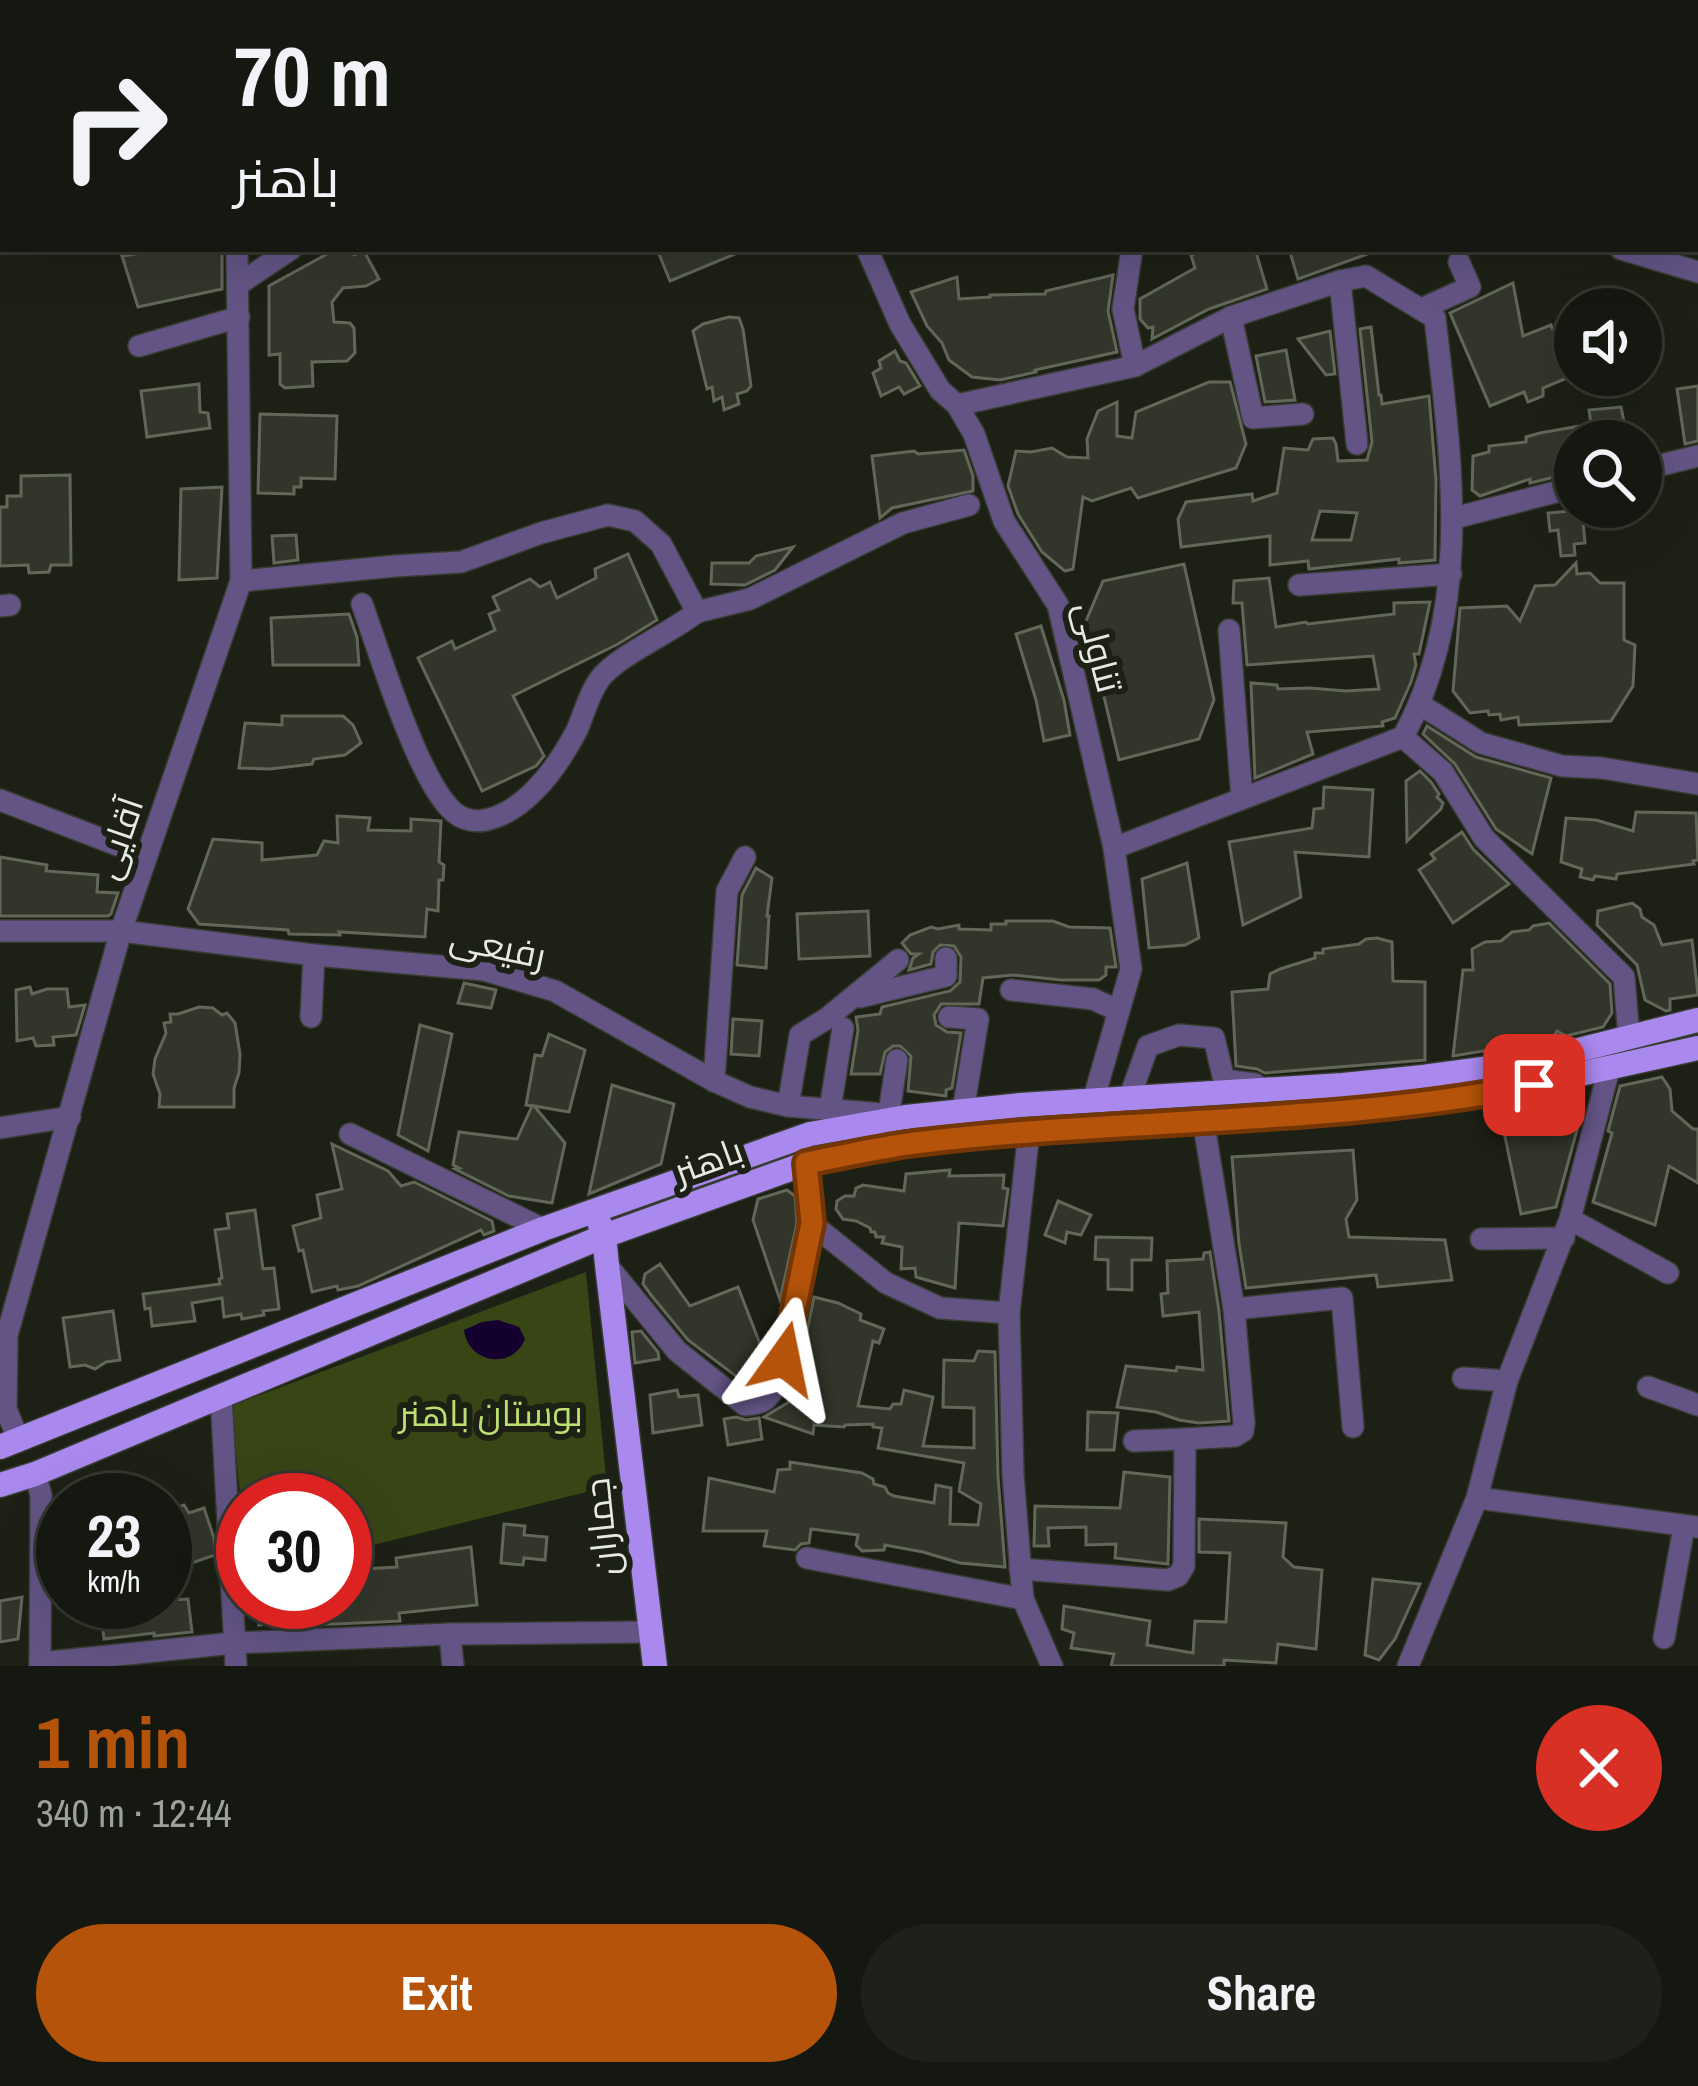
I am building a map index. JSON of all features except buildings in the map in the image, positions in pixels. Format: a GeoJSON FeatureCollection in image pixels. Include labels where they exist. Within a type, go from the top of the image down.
{"type":"FeatureCollection","features":[{"type":"Feature","properties":{"kind":"main road","name":"باهنر"},"geometry":{"type":"LineString","coordinates":[[9,1444],[543,1229],[810,1134],[897,1115],[1424,1077],[1527,1063],[1698,1020]]}},
{"type":"Feature","properties":{"kind":"main road","name":"باهنر"},"geometry":{"type":"LineString","coordinates":[[0,1485],[604,1236],[806,1163],[918,1142],[1029,1131],[1429,1102],[1490,1094],[1698,1048]]}},
{"type":"Feature","properties":{"kind":"main road","name":"جماران"},"geometry":{"type":"LineString","coordinates":[[594,1210],[608,1265],[655,1666]]}},
{"type":"Feature","properties":{"kind":"main road"},"geometry":{"type":"LineString","coordinates":[[9,1444],[35,1474]]}},
{"type":"Feature","properties":{"kind":"street","name":"آقایی"},"geometry":{"type":"LineString","coordinates":[[9,1444],[3,1336],[122,931],[241,581],[237,252]]}},
{"type":"Feature","properties":{"kind":"street"},"geometry":{"type":"LineString","coordinates":[[239,284],[287,252]]}},
{"type":"Feature","properties":{"kind":"street","name":"تناولی"},"geometry":{"type":"LineString","coordinates":[[868,252],[900,324],[940,390],[957,405],[974,434],[1004,521],[1058,605],[1114,848],[1131,969],[1093,1101]]}},
{"type":"Feature","properties":{"kind":"street"},"geometry":{"type":"LineString","coordinates":[[1132,252],[1123,309],[1136,365]]}},
{"type":"Feature","properties":{"kind":"street"},"geometry":{"type":"LineString","coordinates":[[1631,252],[1698,272]]}},
{"type":"Feature","properties":{"kind":"street"},"geometry":{"type":"LineString","coordinates":[[1421,310],[1470,286],[1459,262]]}},
{"type":"Feature","properties":{"kind":"street"},"geometry":{"type":"LineString","coordinates":[[957,405],[1136,365],[1231,317],[1366,276],[1435,318],[1454,518],[1451,574],[1435,659],[1403,737],[1114,848]]}},
{"type":"Feature","properties":{"kind":"street"},"geometry":{"type":"LineString","coordinates":[[1340,281],[1357,444]]}},
{"type":"Feature","properties":{"kind":"street"},"geometry":{"type":"LineString","coordinates":[[139,346],[239,316]]}},
{"type":"Feature","properties":{"kind":"street"},"geometry":{"type":"LineString","coordinates":[[1231,317],[1253,418],[1303,414]]}},
{"type":"Feature","properties":{"kind":"street"},"geometry":{"type":"LineString","coordinates":[[1662,465],[1698,456]]}},
{"type":"Feature","properties":{"kind":"street"},"geometry":{"type":"LineString","coordinates":[[1454,518],[1554,492]]}},
{"type":"Feature","properties":{"kind":"street"},"geometry":{"type":"LineString","coordinates":[[362,604],[422,763],[440,797],[458,816],[481,822],[507,812],[533,793],[556,765],[598,681],[613,665],[697,612],[766,592],[903,523],[969,505]]}},
{"type":"Feature","properties":{"kind":"street"},"geometry":{"type":"LineString","coordinates":[[241,581],[461,562],[608,515],[635,521],[662,544],[697,612]]}},
{"type":"Feature","properties":{"kind":"street"},"geometry":{"type":"LineString","coordinates":[[1299,585],[1451,574]]}},
{"type":"Feature","properties":{"kind":"street"},"geometry":{"type":"LineString","coordinates":[[1229,630],[1242,799]]}},
{"type":"Feature","properties":{"kind":"street"},"geometry":{"type":"LineString","coordinates":[[1420,705],[1481,743],[1562,766],[1698,784]]}},
{"type":"Feature","properties":{"kind":"street"},"geometry":{"type":"LineString","coordinates":[[1403,737],[1443,772],[1484,838],[1624,977],[1629,1038]]}},
{"type":"Feature","properties":{"kind":"street"},"geometry":{"type":"LineString","coordinates":[[0,800],[146,856]]}},
{"type":"Feature","properties":{"kind":"street"},"geometry":{"type":"LineString","coordinates":[[714,1081],[727,891],[745,857]]}},
{"type":"Feature","properties":{"kind":"street","name":"رفیعی"},"geometry":{"type":"LineString","coordinates":[[0,931],[122,931],[484,970],[555,991],[750,1097],[788,1106],[897,1115]]}},
{"type":"Feature","properties":{"kind":"street"},"geometry":{"type":"LineString","coordinates":[[311,1017],[314,955]]}},
{"type":"Feature","properties":{"kind":"street"},"geometry":{"type":"LineString","coordinates":[[850,1000],[946,976],[946,958]]}},
{"type":"Feature","properties":{"kind":"street"},"geometry":{"type":"LineString","coordinates":[[788,1106],[800,1035],[898,960]]}},
{"type":"Feature","properties":{"kind":"street"},"geometry":{"type":"LineString","coordinates":[[1010,990],[1093,999],[1119,1011]]}},
{"type":"Feature","properties":{"kind":"street"},"geometry":{"type":"LineString","coordinates":[[949,1017],[978,1019],[963,1111]]}},
{"type":"Feature","properties":{"kind":"street"},"geometry":{"type":"LineString","coordinates":[[830,1108],[843,1028]]}},
{"type":"Feature","properties":{"kind":"street"},"geometry":{"type":"LineString","coordinates":[[1129,1099],[1148,1046],[1179,1035],[1214,1038],[1224,1080],[1286,1089]]}},
{"type":"Feature","properties":{"kind":"street"},"geometry":{"type":"LineString","coordinates":[[897,1060],[897,1115]]}},
{"type":"Feature","properties":{"kind":"street"},"geometry":{"type":"LineString","coordinates":[[1408,1666],[1477,1498],[1507,1381],[1567,1228],[1609,1069]]}},
{"type":"Feature","properties":{"kind":"street"},"geometry":{"type":"LineString","coordinates":[[0,1128],[70,1118]]}},
{"type":"Feature","properties":{"kind":"street"},"geometry":{"type":"LineString","coordinates":[[1134,1441],[1235,1436],[1243,1431],[1234,1309],[1203,1119]]}},
{"type":"Feature","properties":{"kind":"street"},"geometry":{"type":"LineString","coordinates":[[1029,1131],[1009,1313],[1013,1475],[1023,1599],[1052,1666]]}},
{"type":"Feature","properties":{"kind":"street"},"geometry":{"type":"LineString","coordinates":[[350,1134],[543,1229]]}},
{"type":"Feature","properties":{"kind":"street"},"geometry":{"type":"LineString","coordinates":[[608,1265],[677,1351],[745,1406],[760,1404],[770,1398],[778,1382],[812,1223],[806,1163]]}},
{"type":"Feature","properties":{"kind":"street"},"geometry":{"type":"LineString","coordinates":[[812,1223],[886,1282],[922,1299],[940,1307],[1009,1313]]}},
{"type":"Feature","properties":{"kind":"street"},"geometry":{"type":"LineString","coordinates":[[1481,1239],[1567,1228],[1668,1273]]}},
{"type":"Feature","properties":{"kind":"street"},"geometry":{"type":"LineString","coordinates":[[1234,1309],[1342,1298],[1353,1427]]}},
{"type":"Feature","properties":{"kind":"street"},"geometry":{"type":"LineString","coordinates":[[1463,1378],[1507,1381]]}},
{"type":"Feature","properties":{"kind":"street"},"geometry":{"type":"LineString","coordinates":[[1648,1387],[1698,1405]]}},
{"type":"Feature","properties":{"kind":"street"},"geometry":{"type":"LineString","coordinates":[[221,1396],[235,1654]]}},
{"type":"Feature","properties":{"kind":"street"},"geometry":{"type":"LineString","coordinates":[[1019,1569],[1168,1580],[1178,1576],[1184,1566],[1185,1439]]}},
{"type":"Feature","properties":{"kind":"street"},"geometry":{"type":"LineString","coordinates":[[35,1474],[41,1495],[40,1664],[235,1654],[450,1634],[649,1632]]}},
{"type":"Feature","properties":{"kind":"street"},"geometry":{"type":"LineString","coordinates":[[1477,1498],[1691,1527],[1664,1638]]}},
{"type":"Feature","properties":{"kind":"street"},"geometry":{"type":"LineString","coordinates":[[807,1558],[1023,1599]]}},
{"type":"Feature","properties":{"kind":"street"},"geometry":{"type":"LineString","coordinates":[[450,1634],[453,1666]]}},
{"type":"Feature","properties":{"kind":"green space","name":"بوستان باهنر"},"geometry":{"type":"Polygon","coordinates":[[[586,1272],[607,1487],[372,1545],[372,1473],[238,1473],[231,1406],[586,1272]]]}},
{"type":"Feature","properties":{"kind":"shaded area"},"geometry":{"type":"Polygon","coordinates":[[[498,1320],[519,1327],[525,1339],[511,1356],[491,1359],[473,1350],[464,1330],[498,1320]]]}},
{"type":"Feature","properties":{"kind":"route"},"geometry":{"type":"LineString","coordinates":[[784,1359],[812,1223],[806,1163],[918,1142],[1388,1107],[1534,1085]]}}]}
